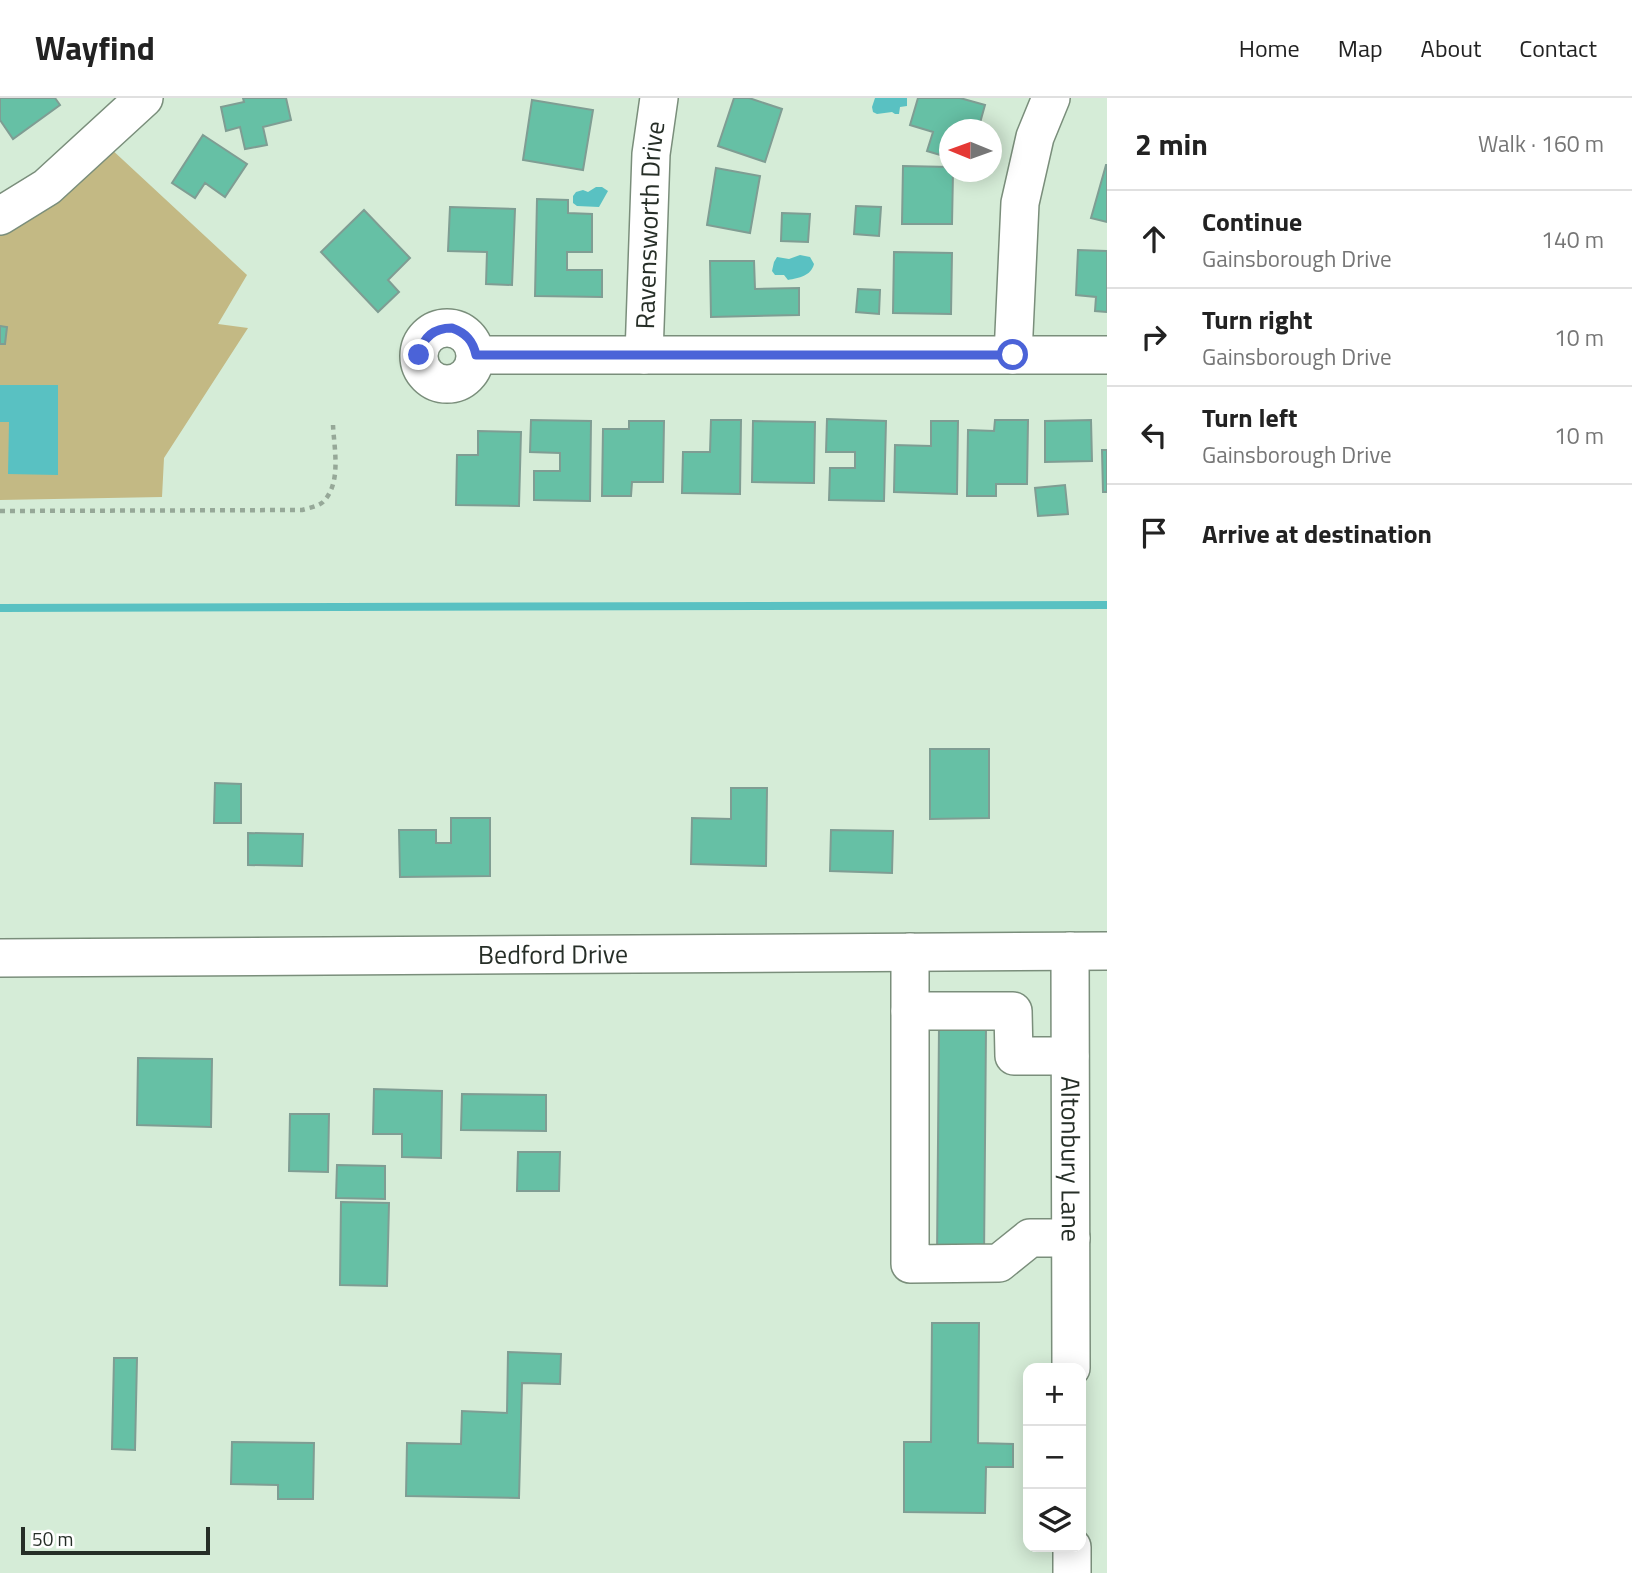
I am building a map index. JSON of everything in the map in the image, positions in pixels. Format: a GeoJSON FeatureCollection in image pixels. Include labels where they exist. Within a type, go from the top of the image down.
{"type":"FeatureCollection","features":[{"type":"Feature","properties":{"kind":"street"},"geometry":{"type":"LineString","coordinates":[[0,216],[47,187],[144,98]]}},
{"type":"Feature","properties":{"kind":"street","name":"Ravensworth Drive"},"geometry":{"type":"LineString","coordinates":[[644,355],[651,154],[659,98]]}},
{"type":"Feature","properties":{"kind":"street"},"geometry":{"type":"LineString","coordinates":[[1013,355],[1020,203],[1035,137],[1051,98]]}},
{"type":"Feature","properties":{"kind":"street"},"geometry":{"type":"LineString","coordinates":[[476,355],[1107,355]]}},
{"type":"Feature","properties":{"kind":"street","name":"Altonbury Lane"},"geometry":{"type":"LineString","coordinates":[[1070,951],[1071,1363]]}},
{"type":"Feature","properties":{"kind":"street","name":"Bedford Drive"},"geometry":{"type":"LineString","coordinates":[[0,957],[1107,951]]}},
{"type":"Feature","properties":{"kind":"street"},"geometry":{"type":"LineString","coordinates":[[910,952],[910,1264],[999,1263],[1030,1238],[1071,1238]]}},
{"type":"Feature","properties":{"kind":"street"},"geometry":{"type":"LineString","coordinates":[[910,1011],[1013,1011],[1014,1056],[1070,1056]]}},
{"type":"Feature","properties":{"kind":"street"},"geometry":{"type":"LineString","coordinates":[[1072,1552],[1072,1573]]}},
{"type":"Feature","properties":{"kind":"path"},"geometry":{"type":"LineString","coordinates":[[0,511],[302,510],[322,504],[331,490],[335,477],[333,425]]}},
{"type":"Feature","properties":{"kind":"shaded area"},"geometry":{"type":"Polygon","coordinates":[[[109,147],[247,275],[218,324],[248,328],[164,458],[162,497],[0,500],[0,231],[109,147]]]}},
{"type":"Feature","properties":{"kind":"water"},"geometry":{"type":"Polygon","coordinates":[[[875,98],[907,98],[907,106],[900,107],[899,114],[877,114],[872,107],[875,98]]]}},
{"type":"Feature","properties":{"kind":"water"},"geometry":{"type":"Polygon","coordinates":[[[596,187],[608,191],[599,207],[577,206],[573,203],[576,192],[588,192],[596,187]]]}},
{"type":"Feature","properties":{"kind":"water"},"geometry":{"type":"Polygon","coordinates":[[[800,255],[810,257],[814,264],[804,276],[788,280],[784,275],[775,275],[772,271],[777,257],[789,259],[800,255]]]}},
{"type":"Feature","properties":{"kind":"water"},"geometry":{"type":"Polygon","coordinates":[[[0,385],[58,385],[58,475],[8,474],[9,422],[0,422],[0,385]]]}},
{"type":"Feature","properties":{"kind":"building"},"geometry":{"type":"Polygon","coordinates":[[[0,98],[55,98],[60,105],[13,139],[0,120],[0,98]]]}},
{"type":"Feature","properties":{"kind":"building"},"geometry":{"type":"Polygon","coordinates":[[[243,98],[286,98],[291,120],[263,127],[267,145],[245,149],[240,127],[226,131],[221,107],[244,102],[243,98]]]}},
{"type":"Feature","properties":{"kind":"building"},"geometry":{"type":"Polygon","coordinates":[[[734,98],[749,98],[782,109],[765,162],[718,146],[734,98]]]}},
{"type":"Feature","properties":{"kind":"building"},"geometry":{"type":"Polygon","coordinates":[[[918,98],[960,98],[985,105],[981,119],[939,119],[939,155],[927,151],[933,132],[910,125],[918,98]]]}},
{"type":"Feature","properties":{"kind":"building"},"geometry":{"type":"Polygon","coordinates":[[[532,100],[593,110],[583,170],[523,160],[532,100]]]}},
{"type":"Feature","properties":{"kind":"building"},"geometry":{"type":"Polygon","coordinates":[[[203,135],[247,164],[225,197],[205,183],[195,198],[172,183],[203,135]]]}},
{"type":"Feature","properties":{"kind":"building"},"geometry":{"type":"Polygon","coordinates":[[[1107,165],[1107,222],[1091,218],[1107,165]]]}},
{"type":"Feature","properties":{"kind":"building"},"geometry":{"type":"Polygon","coordinates":[[[903,166],[939,167],[939,182],[953,182],[952,224],[902,224],[903,166]]]}},
{"type":"Feature","properties":{"kind":"building"},"geometry":{"type":"Polygon","coordinates":[[[716,168],[760,176],[750,233],[707,225],[716,168]]]}},
{"type":"Feature","properties":{"kind":"building"},"geometry":{"type":"Polygon","coordinates":[[[537,199],[568,200],[568,213],[592,214],[592,252],[567,252],[567,270],[602,270],[602,297],[535,296],[537,199]]]}},
{"type":"Feature","properties":{"kind":"building"},"geometry":{"type":"Polygon","coordinates":[[[856,206],[881,207],[879,236],[854,234],[856,206]]]}},
{"type":"Feature","properties":{"kind":"building"},"geometry":{"type":"Polygon","coordinates":[[[450,207],[515,209],[512,285],[486,284],[487,252],[448,251],[450,207]]]}},
{"type":"Feature","properties":{"kind":"building"},"geometry":{"type":"Polygon","coordinates":[[[364,210],[410,258],[388,280],[399,292],[378,312],[321,252],[364,210]]]}},
{"type":"Feature","properties":{"kind":"building"},"geometry":{"type":"Polygon","coordinates":[[[782,213],[810,214],[808,242],[781,241],[782,213]]]}},
{"type":"Feature","properties":{"kind":"building"},"geometry":{"type":"Polygon","coordinates":[[[1078,250],[1107,251],[1107,312],[1095,311],[1096,297],[1076,295],[1078,250]]]}},
{"type":"Feature","properties":{"kind":"building"},"geometry":{"type":"Polygon","coordinates":[[[894,252],[952,253],[951,314],[893,313],[894,252]]]}},
{"type":"Feature","properties":{"kind":"building"},"geometry":{"type":"Polygon","coordinates":[[[710,261],[754,261],[755,289],[799,288],[799,315],[711,317],[710,261]]]}},
{"type":"Feature","properties":{"kind":"building"},"geometry":{"type":"Polygon","coordinates":[[[858,289],[880,290],[879,314],[856,312],[858,289]]]}},
{"type":"Feature","properties":{"kind":"building"},"geometry":{"type":"Polygon","coordinates":[[[0,326],[7,327],[5,344],[0,344],[0,326]]]}},
{"type":"Feature","properties":{"kind":"building"},"geometry":{"type":"Polygon","coordinates":[[[827,419],[886,421],[884,501],[829,500],[830,468],[855,468],[855,452],[826,452],[827,419]]]}},
{"type":"Feature","properties":{"kind":"building"},"geometry":{"type":"Polygon","coordinates":[[[531,420],[591,421],[590,501],[534,500],[534,471],[560,471],[560,453],[530,452],[531,420]]]}},
{"type":"Feature","properties":{"kind":"building"},"geometry":{"type":"Polygon","coordinates":[[[711,420],[741,420],[740,494],[682,493],[683,452],[710,452],[711,420]]]}},
{"type":"Feature","properties":{"kind":"building"},"geometry":{"type":"Polygon","coordinates":[[[995,420],[1028,420],[1027,484],[996,484],[996,496],[967,496],[968,430],[994,431],[995,420]]]}},
{"type":"Feature","properties":{"kind":"building"},"geometry":{"type":"Polygon","coordinates":[[[1091,420],[1092,461],[1045,462],[1045,421],[1091,420]]]}},
{"type":"Feature","properties":{"kind":"building"},"geometry":{"type":"Polygon","coordinates":[[[629,421],[664,421],[663,482],[632,482],[631,496],[602,496],[603,429],[629,429],[629,421]]]}},
{"type":"Feature","properties":{"kind":"building"},"geometry":{"type":"Polygon","coordinates":[[[753,421],[815,422],[814,483],[752,482],[753,421]]]}},
{"type":"Feature","properties":{"kind":"building"},"geometry":{"type":"Polygon","coordinates":[[[931,421],[958,421],[957,494],[894,492],[895,445],[931,446],[931,421]]]}},
{"type":"Feature","properties":{"kind":"building"},"geometry":{"type":"Polygon","coordinates":[[[478,431],[521,432],[519,506],[456,505],[457,455],[478,455],[478,431]]]}},
{"type":"Feature","properties":{"kind":"building"},"geometry":{"type":"Polygon","coordinates":[[[1102,450],[1107,450],[1107,492],[1103,492],[1102,450]]]}},
{"type":"Feature","properties":{"kind":"building"},"geometry":{"type":"Polygon","coordinates":[[[1065,485],[1068,514],[1038,516],[1035,488],[1065,485]]]}},
{"type":"Feature","properties":{"kind":"building"},"geometry":{"type":"Polygon","coordinates":[[[930,749],[989,749],[989,818],[930,819],[930,749]]]}},
{"type":"Feature","properties":{"kind":"building"},"geometry":{"type":"Polygon","coordinates":[[[215,783],[241,784],[241,823],[214,823],[215,783]]]}},
{"type":"Feature","properties":{"kind":"building"},"geometry":{"type":"Polygon","coordinates":[[[731,788],[767,788],[766,866],[691,864],[692,818],[731,819],[731,788]]]}},
{"type":"Feature","properties":{"kind":"building"},"geometry":{"type":"Polygon","coordinates":[[[451,818],[490,818],[490,876],[400,877],[399,830],[436,830],[436,843],[451,843],[451,818]]]}},
{"type":"Feature","properties":{"kind":"building"},"geometry":{"type":"Polygon","coordinates":[[[831,830],[893,831],[892,873],[830,871],[831,830]]]}},
{"type":"Feature","properties":{"kind":"building"},"geometry":{"type":"Polygon","coordinates":[[[248,833],[303,834],[302,866],[248,865],[248,833]]]}},
{"type":"Feature","properties":{"kind":"building"},"geometry":{"type":"Polygon","coordinates":[[[939,1027],[986,1027],[984,1259],[937,1259],[939,1027]]]}},
{"type":"Feature","properties":{"kind":"building"},"geometry":{"type":"Polygon","coordinates":[[[138,1058],[212,1059],[211,1127],[137,1125],[138,1058]]]}},
{"type":"Feature","properties":{"kind":"building"},"geometry":{"type":"Polygon","coordinates":[[[374,1089],[442,1091],[441,1158],[402,1157],[402,1134],[373,1134],[374,1089]]]}},
{"type":"Feature","properties":{"kind":"building"},"geometry":{"type":"Polygon","coordinates":[[[462,1094],[546,1095],[546,1131],[461,1130],[462,1094]]]}},
{"type":"Feature","properties":{"kind":"building"},"geometry":{"type":"Polygon","coordinates":[[[290,1114],[329,1114],[328,1172],[289,1171],[290,1114]]]}},
{"type":"Feature","properties":{"kind":"building"},"geometry":{"type":"Polygon","coordinates":[[[518,1152],[560,1152],[559,1191],[517,1191],[518,1152]]]}},
{"type":"Feature","properties":{"kind":"building"},"geometry":{"type":"Polygon","coordinates":[[[337,1165],[385,1166],[385,1199],[336,1198],[337,1165]]]}},
{"type":"Feature","properties":{"kind":"building"},"geometry":{"type":"Polygon","coordinates":[[[341,1202],[389,1203],[387,1286],[340,1285],[341,1202]]]}},
{"type":"Feature","properties":{"kind":"building"},"geometry":{"type":"Polygon","coordinates":[[[932,1323],[979,1323],[978,1443],[1013,1444],[1013,1467],[986,1467],[985,1513],[904,1512],[904,1442],[931,1442],[932,1323]]]}},
{"type":"Feature","properties":{"kind":"building"},"geometry":{"type":"Polygon","coordinates":[[[508,1352],[561,1354],[560,1384],[522,1383],[519,1498],[406,1496],[407,1443],[461,1444],[462,1411],[507,1413],[508,1352]]]}},
{"type":"Feature","properties":{"kind":"building"},"geometry":{"type":"Polygon","coordinates":[[[114,1358],[137,1358],[135,1450],[112,1449],[114,1358]]]}},
{"type":"Feature","properties":{"kind":"building"},"geometry":{"type":"Polygon","coordinates":[[[232,1442],[314,1443],[313,1499],[278,1499],[278,1485],[231,1484],[232,1442]]]}},
{"type":"Feature","properties":{"kind":"waterway"},"geometry":{"type":"LineString","coordinates":[[0,608],[1107,605]]}},
{"type":"Feature","properties":{"kind":"route"},"geometry":{"type":"LineString","coordinates":[[419,355],[426,337],[434,331],[452,328],[468,337],[474,345],[476,355],[1013,355]]}}]}
